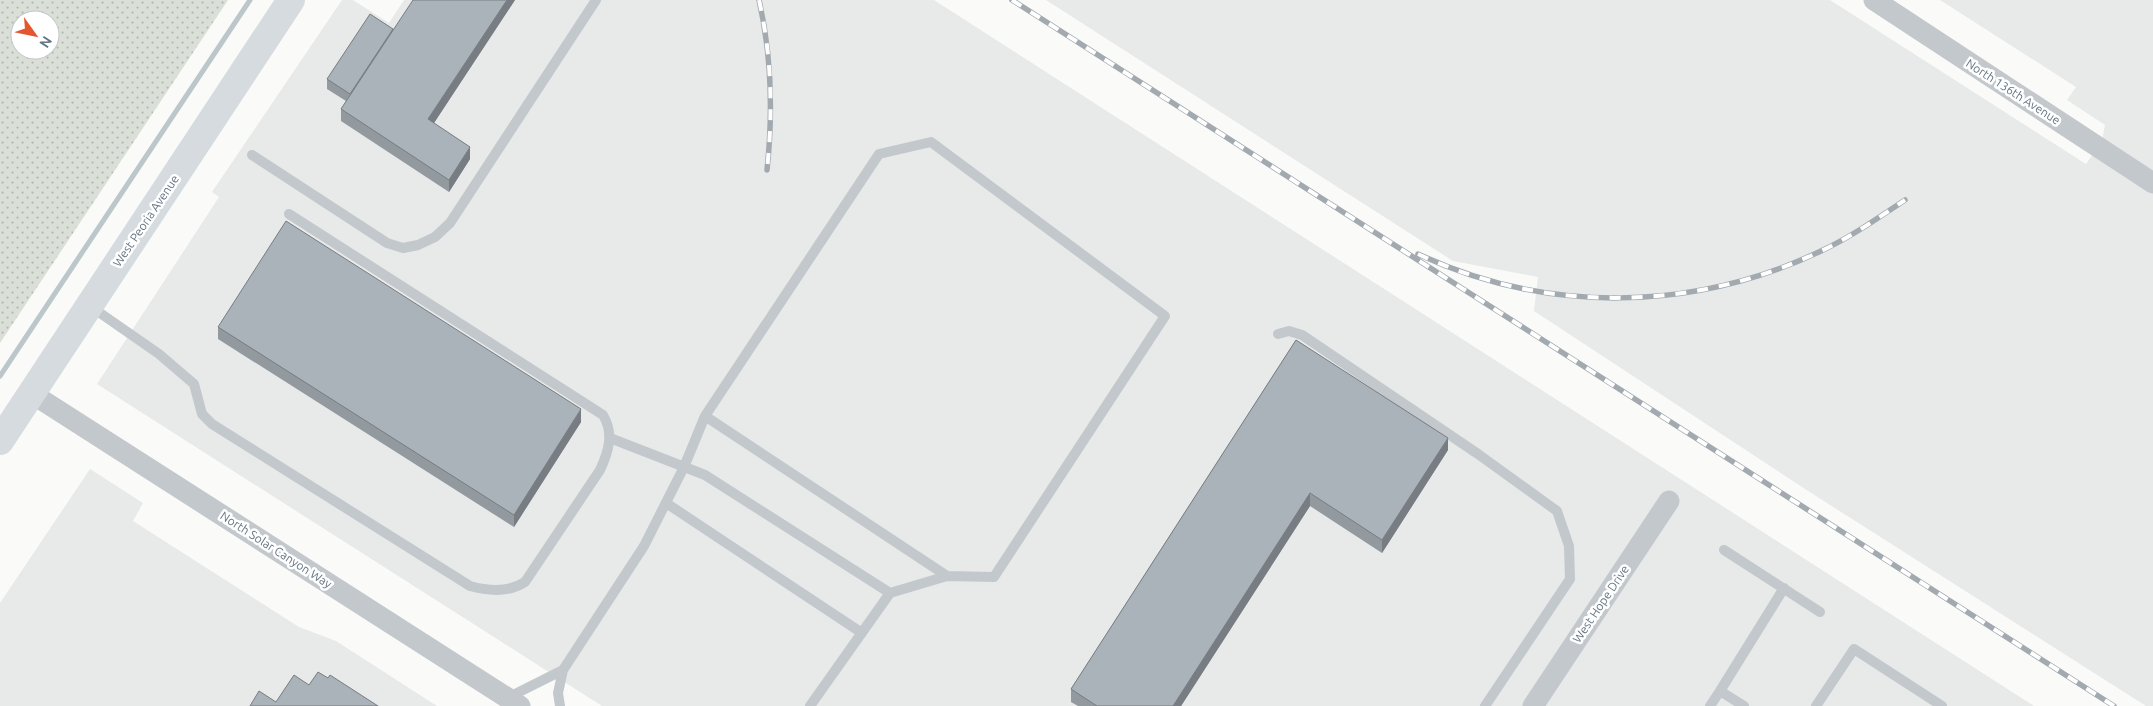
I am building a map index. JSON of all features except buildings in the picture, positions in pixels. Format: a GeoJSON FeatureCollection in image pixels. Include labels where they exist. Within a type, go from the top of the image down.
{"type":"FeatureCollection","features":[{"type":"Feature","properties":{"kind":"main road","name":"West Peoria Avenue"},"geometry":{"type":"LineString","coordinates":[[0,441],[291,0]]}},
{"type":"Feature","properties":{"kind":"street","name":"North 136th Avenue"},"geometry":{"type":"LineString","coordinates":[[1874,0],[2153,183]]}},
{"type":"Feature","properties":{"kind":"street","name":"North Solar Canyon Way"},"geometry":{"type":"LineString","coordinates":[[31,393],[514,702]]}},
{"type":"Feature","properties":{"kind":"street","name":"West Hope Drive"},"geometry":{"type":"LineString","coordinates":[[1533,706],[1669,501]]}},
{"type":"Feature","properties":{"kind":"lane"},"geometry":{"type":"LineString","coordinates":[[252,155],[387,243],[403,248],[435,238],[450,223],[464,203],[596,0]]}},
{"type":"Feature","properties":{"kind":"lane"},"geometry":{"type":"LineString","coordinates":[[514,702],[562,670],[644,546],[684,467],[705,416],[879,154],[931,142],[1165,316],[994,577],[947,576],[890,593],[810,706]]}},
{"type":"Feature","properties":{"kind":"lane"},"geometry":{"type":"LineString","coordinates":[[89,306],[158,354],[194,384],[202,414],[212,424],[470,586],[487,590],[507,589],[524,582],[600,470],[608,454],[609,425],[603,415],[289,214]]}},
{"type":"Feature","properties":{"kind":"lane"},"geometry":{"type":"LineString","coordinates":[[1278,334],[1289,331],[1302,335],[1478,454],[1557,511],[1569,546],[1570,578],[1485,706]]}},
{"type":"Feature","properties":{"kind":"lane"},"geometry":{"type":"LineString","coordinates":[[705,416],[947,576]]}},
{"type":"Feature","properties":{"kind":"lane"},"geometry":{"type":"LineString","coordinates":[[610,438],[705,475],[890,593]]}},
{"type":"Feature","properties":{"kind":"lane"},"geometry":{"type":"LineString","coordinates":[[666,503],[862,633]]}},
{"type":"Feature","properties":{"kind":"lane"},"geometry":{"type":"LineString","coordinates":[[1724,550],[1820,612]]}},
{"type":"Feature","properties":{"kind":"lane"},"geometry":{"type":"LineString","coordinates":[[1710,706],[1784,588]]}},
{"type":"Feature","properties":{"kind":"lane"},"geometry":{"type":"LineString","coordinates":[[1816,706],[1854,649],[1942,706]]}},
{"type":"Feature","properties":{"kind":"lane"},"geometry":{"type":"LineString","coordinates":[[560,706],[558,693],[562,670]]}},
{"type":"Feature","properties":{"kind":"lane"},"geometry":{"type":"LineString","coordinates":[[1720,691],[1744,706]]}},
{"type":"Feature","properties":{"kind":"shaded area"},"geometry":{"type":"Polygon","coordinates":[[[0,0],[228,0],[0,343],[0,0]]]}},
{"type":"Feature","properties":{"kind":"shaded area"},"geometry":{"type":"Polygon","coordinates":[[[342,0],[353,0],[389,23],[404,0],[934,0],[2034,706],[602,706],[97,384],[219,197],[212,192],[342,0]]]}},
{"type":"Feature","properties":{"kind":"shaded area"},"geometry":{"type":"Polygon","coordinates":[[[1046,0],[1830,0],[2086,164],[2102,141],[2105,125],[2067,100],[2076,87],[1940,0],[2153,0],[2153,706],[2146,706],[1805,489],[1534,311],[1538,277],[1453,261],[1046,0]]]}},
{"type":"Feature","properties":{"kind":"shaded area"},"geometry":{"type":"Polygon","coordinates":[[[90,469],[143,503],[133,521],[299,627],[336,641],[437,706],[0,706],[0,603],[90,469]]]}},
{"type":"Feature","properties":{"kind":"waterway"},"geometry":{"type":"LineString","coordinates":[[0,376],[250,0]]}},
{"type":"Feature","properties":{"kind":"railway"},"geometry":{"type":"LineString","coordinates":[[759,0],[767,43],[771,106],[767,170]]}},
{"type":"Feature","properties":{"kind":"railway"},"geometry":{"type":"LineString","coordinates":[[1012,0],[2114,706]]}},
{"type":"Feature","properties":{"kind":"railway"},"geometry":{"type":"LineString","coordinates":[[1418,254],[1467,274],[1517,287],[1568,296],[1620,298],[1671,295],[1722,286],[1772,271],[1832,246],[1905,200]]}}]}
